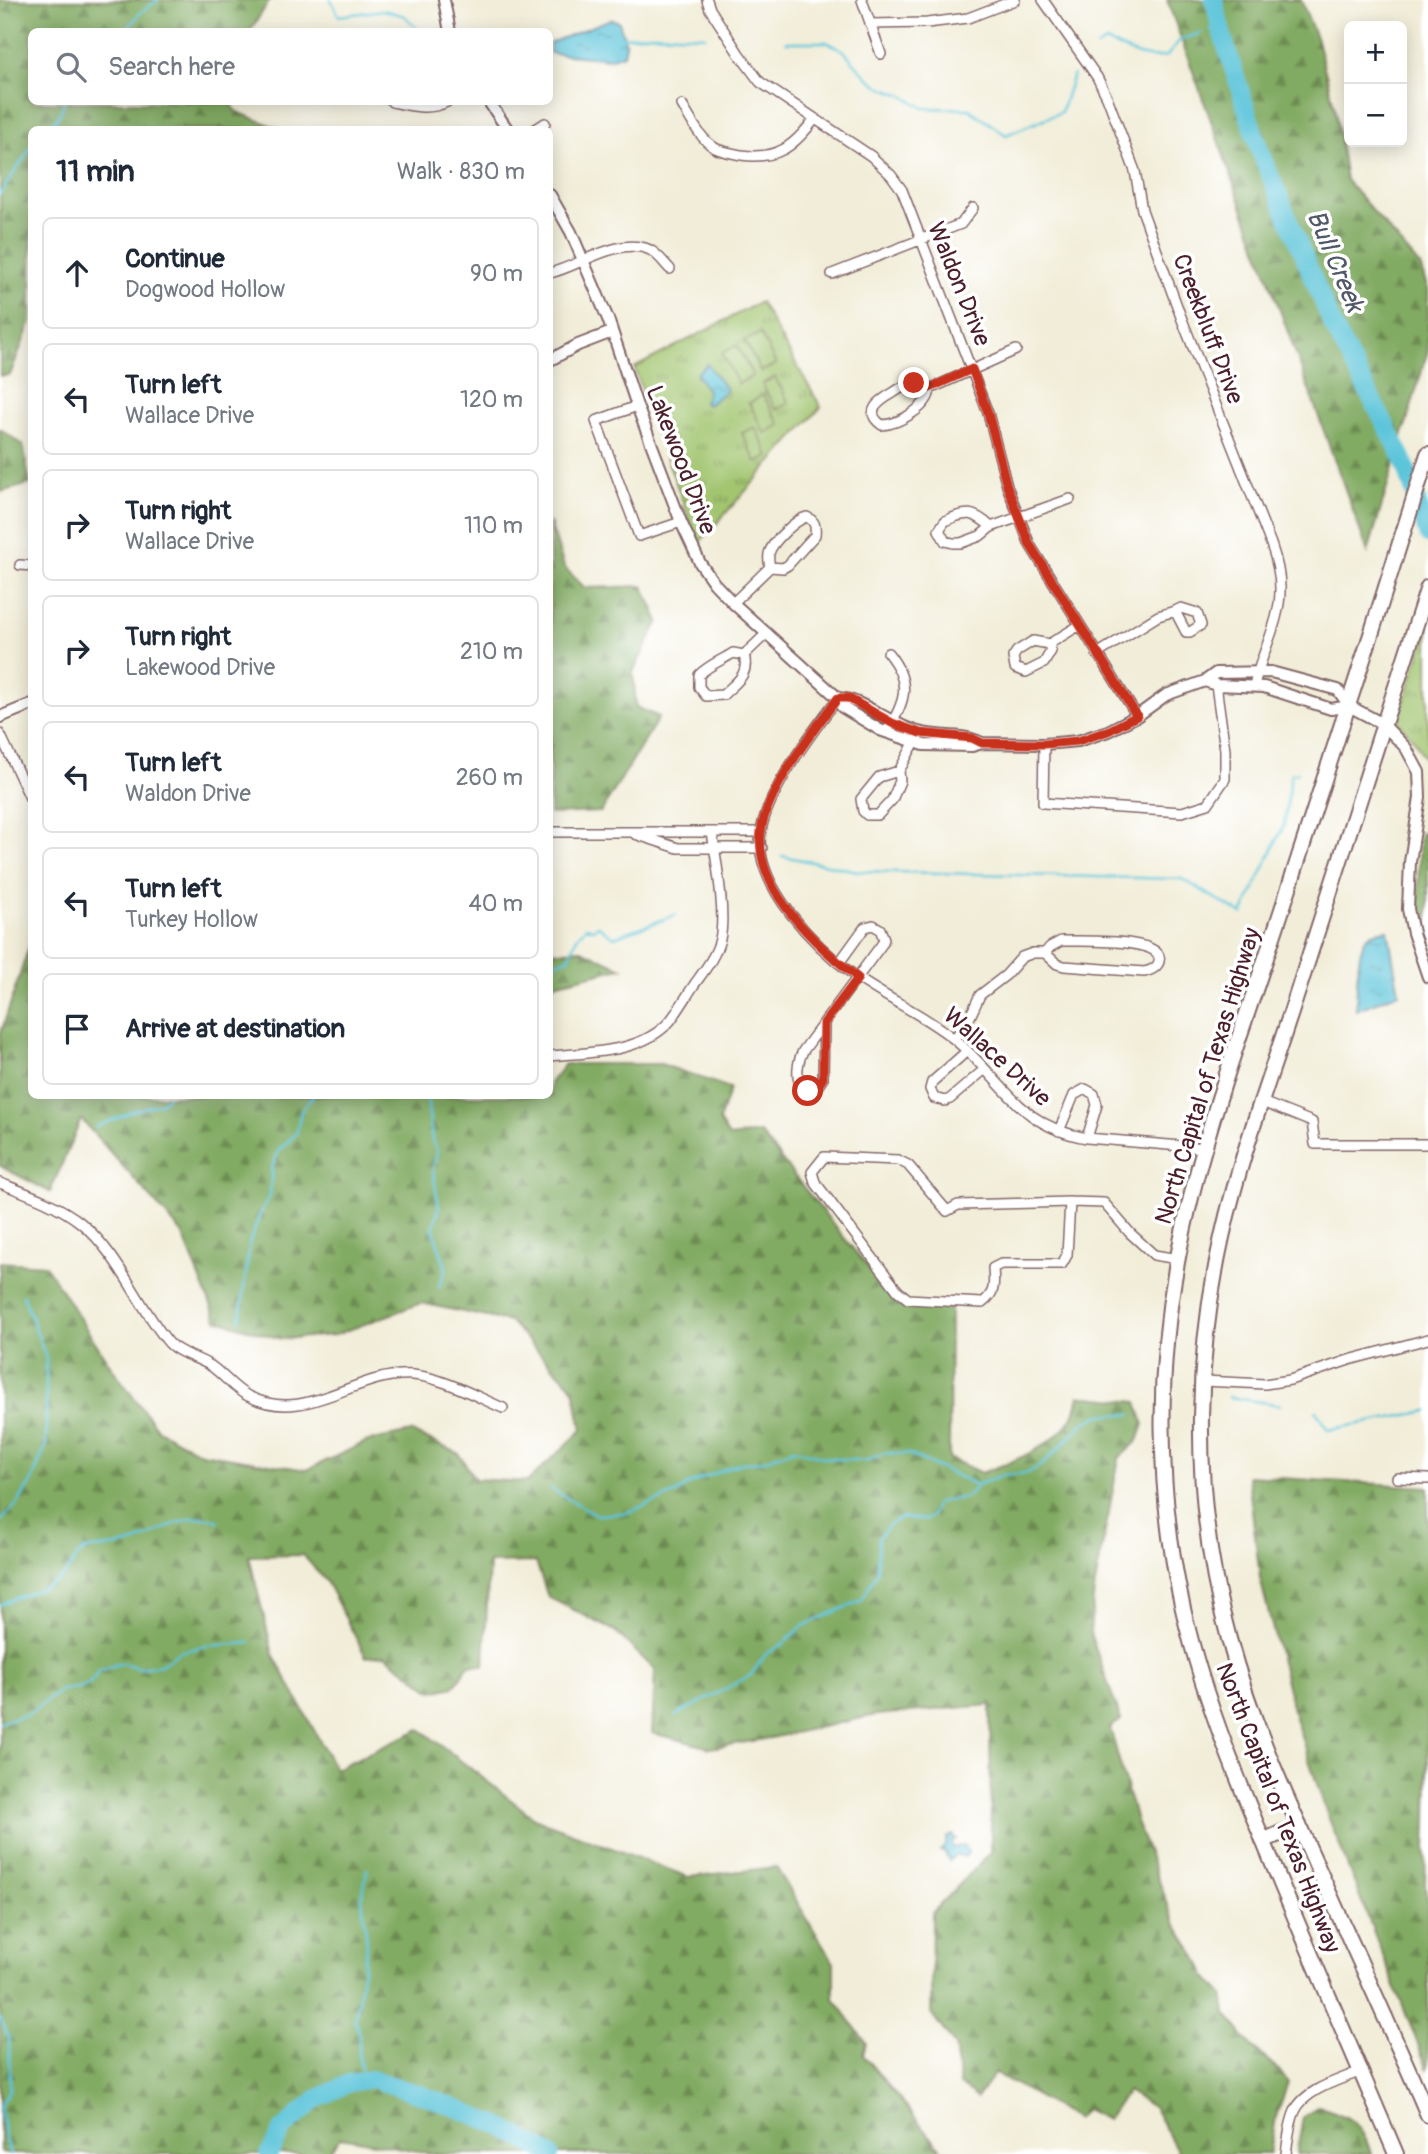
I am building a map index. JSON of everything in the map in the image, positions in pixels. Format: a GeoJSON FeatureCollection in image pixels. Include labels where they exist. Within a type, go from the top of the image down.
{"type":"FeatureCollection","features":[{"type":"Feature","properties":{"kind":"highway","name":"North Capital of Texas Highway"},"geometry":{"type":"LineString","coordinates":[[1394,2154],[1216,1724],[1201,1677],[1180,1594],[1168,1522],[1163,1397],[1166,1345],[1178,1259],[1205,1147],[1428,454]]}},
{"type":"Feature","properties":{"kind":"highway","name":"North Capital of Texas Highway"},"geometry":{"type":"LineString","coordinates":[[1428,587],[1233,1191],[1210,1296],[1201,1451],[1203,1493],[1220,1601],[1228,1637],[1253,1715],[1428,2115]]}},
{"type":"Feature","properties":{"kind":"highway"},"geometry":{"type":"LineString","coordinates":[[1263,1840],[1299,1825]]}},
{"type":"Feature","properties":{"kind":"street"},"geometry":{"type":"LineString","coordinates":[[444,0],[449,28]]}},
{"type":"Feature","properties":{"kind":"street","name":"Waldon Drive"},"geometry":{"type":"LineString","coordinates":[[707,0],[738,54],[760,82],[871,156],[902,190],[988,413],[1017,517],[1038,562],[1137,716]]}},
{"type":"Feature","properties":{"kind":"street"},"geometry":{"type":"LineString","coordinates":[[862,0],[881,54]]}},
{"type":"Feature","properties":{"kind":"street"},"geometry":{"type":"LineString","coordinates":[[870,24],[927,23],[968,18],[1015,0]]}},
{"type":"Feature","properties":{"kind":"street","name":"Creekbluff Drive"},"geometry":{"type":"LineString","coordinates":[[1044,0],[1107,97],[1135,171],[1143,210],[1172,293],[1272,544],[1278,568],[1279,608],[1254,685]]}},
{"type":"Feature","properties":{"kind":"street"},"geometry":{"type":"LineString","coordinates":[[405,105],[418,108],[439,105]]}},
{"type":"Feature","properties":{"kind":"street"},"geometry":{"type":"LineString","coordinates":[[491,105],[505,126]]}},
{"type":"Feature","properties":{"kind":"street"},"geometry":{"type":"LineString","coordinates":[[682,105],[714,147],[753,157],[770,156],[785,149],[799,139],[814,120]]}},
{"type":"Feature","properties":{"kind":"street"},"geometry":{"type":"LineString","coordinates":[[540,126],[545,122]]}},
{"type":"Feature","properties":{"kind":"street","name":"Lakewood Drive"},"geometry":{"type":"LineString","coordinates":[[553,200],[571,232],[612,332],[636,406],[681,522],[700,563],[733,603],[838,698],[842,707],[857,718],[936,745],[972,746],[982,743],[1044,744],[1078,741],[1108,731],[1137,716],[1166,695],[1210,683],[1254,685],[1332,709],[1349,706]]}},
{"type":"Feature","properties":{"kind":"street"},"geometry":{"type":"LineString","coordinates":[[832,274],[961,224],[973,208]]}},
{"type":"Feature","properties":{"kind":"street"},"geometry":{"type":"LineString","coordinates":[[553,272],[619,248],[636,247],[650,250],[670,270]]}},
{"type":"Feature","properties":{"kind":"street"},"geometry":{"type":"LineString","coordinates":[[553,358],[612,332]]}},
{"type":"Feature","properties":{"kind":"street"},"geometry":{"type":"LineString","coordinates":[[930,388],[929,396],[922,407],[888,425],[882,425],[873,416],[876,402],[905,386],[914,383],[930,388],[1016,351]]}},
{"type":"Feature","properties":{"kind":"street"},"geometry":{"type":"LineString","coordinates":[[636,406],[596,421],[639,536],[681,522]]}},
{"type":"Feature","properties":{"kind":"street"},"geometry":{"type":"LineString","coordinates":[[991,527],[974,514],[966,513],[945,521],[940,535],[953,543],[980,536],[991,527],[1070,499]]}},
{"type":"Feature","properties":{"kind":"street"},"geometry":{"type":"LineString","coordinates":[[733,603],[770,567],[783,568],[797,555],[815,535],[816,528],[811,520],[807,517],[797,520],[771,548],[768,559],[770,567]]}},
{"type":"Feature","properties":{"kind":"street"},"geometry":{"type":"LineString","coordinates":[[20,565],[28,566]]}},
{"type":"Feature","properties":{"kind":"street"},"geometry":{"type":"LineString","coordinates":[[1097,654],[1158,616],[1175,611]]}},
{"type":"Feature","properties":{"kind":"street"},"geometry":{"type":"LineString","coordinates":[[1049,644],[1080,625]]}},
{"type":"Feature","properties":{"kind":"street"},"geometry":{"type":"LineString","coordinates":[[744,655],[767,633]]}},
{"type":"Feature","properties":{"kind":"street"},"geometry":{"type":"LineString","coordinates":[[733,653],[744,655],[748,666],[745,673],[723,695],[710,697],[700,690],[699,675],[711,663],[719,662],[733,653]]}},
{"type":"Feature","properties":{"kind":"street"},"geometry":{"type":"LineString","coordinates":[[888,653],[901,669],[904,685],[901,705],[889,727]]}},
{"type":"Feature","properties":{"kind":"street","name":"Lakewood Drive"},"geometry":{"type":"LineString","coordinates":[[1210,683],[1216,673],[1257,671],[1271,672],[1338,690],[1349,706],[1383,724],[1406,748],[1419,772],[1420,797],[1410,862],[1408,909],[1428,977]]}},
{"type":"Feature","properties":{"kind":"street"},"geometry":{"type":"LineString","coordinates":[[1044,744],[1043,803],[1182,812],[1208,804],[1225,779],[1225,750],[1210,683]]}},
{"type":"Feature","properties":{"kind":"street","name":"Wallace Drive"},"geometry":{"type":"LineString","coordinates":[[838,698],[803,744],[767,810],[761,832],[764,866],[801,928],[858,978],[910,1008],[954,1039],[1027,1113],[1047,1127],[1087,1138],[1205,1147]]}},
{"type":"Feature","properties":{"kind":"street"},"geometry":{"type":"LineString","coordinates":[[0,717],[28,706]]}},
{"type":"Feature","properties":{"kind":"street"},"geometry":{"type":"LineString","coordinates":[[0,734],[28,794]]}},
{"type":"Feature","properties":{"kind":"street"},"geometry":{"type":"LineString","coordinates":[[899,771],[879,777],[861,799],[863,811],[873,816],[882,812],[892,800],[900,781],[899,771],[917,737]]}},
{"type":"Feature","properties":{"kind":"street"},"geometry":{"type":"LineString","coordinates":[[553,832],[761,832]]}},
{"type":"Feature","properties":{"kind":"street"},"geometry":{"type":"LineString","coordinates":[[630,832],[678,848],[762,848]]}},
{"type":"Feature","properties":{"kind":"street"},"geometry":{"type":"LineString","coordinates":[[553,1056],[614,1050],[638,1042],[661,1029],[670,1020],[712,959],[720,939],[721,919],[712,832]]}},
{"type":"Feature","properties":{"kind":"street"},"geometry":{"type":"LineString","coordinates":[[824,1023],[823,1078],[816,1089],[808,1091],[803,1089],[799,1082],[800,1057],[824,1023],[858,978],[881,944],[884,939],[880,929],[865,927],[839,963]]}},
{"type":"Feature","properties":{"kind":"street"},"geometry":{"type":"LineString","coordinates":[[954,1039],[968,1021],[979,995],[1006,975],[1022,957],[1045,953],[1064,967],[1144,972],[1158,965],[1159,957],[1151,947],[1061,941],[1045,953]]}},
{"type":"Feature","properties":{"kind":"street"},"geometry":{"type":"LineString","coordinates":[[967,1051],[932,1082],[930,1089],[934,1098],[945,1101],[950,1099],[985,1069]]}},
{"type":"Feature","properties":{"kind":"street"},"geometry":{"type":"LineString","coordinates":[[1059,1132],[1074,1095],[1085,1089],[1094,1094],[1097,1105],[1087,1138]]}},
{"type":"Feature","properties":{"kind":"street"},"geometry":{"type":"LineString","coordinates":[[1262,1102],[1312,1122],[1315,1144],[1428,1144]]}},
{"type":"Feature","properties":{"kind":"street"},"geometry":{"type":"LineString","coordinates":[[1070,1202],[1067,1255],[1062,1264],[1001,1264],[993,1268],[995,1287],[991,1297],[982,1303],[908,1299],[898,1291],[823,1193],[812,1172],[824,1157],[898,1160],[908,1165],[947,1211],[958,1205],[1070,1202],[1104,1203],[1129,1233],[1154,1255],[1178,1259]]}},
{"type":"Feature","properties":{"kind":"street"},"geometry":{"type":"LineString","coordinates":[[0,1183],[56,1206],[82,1224],[100,1242],[171,1346],[211,1366],[246,1396],[271,1405],[299,1405],[377,1378],[412,1375],[435,1380],[503,1408]]}},
{"type":"Feature","properties":{"kind":"street"},"geometry":{"type":"LineString","coordinates":[[1203,1381],[1265,1384],[1290,1380],[1349,1360],[1428,1339]]}},
{"type":"Feature","properties":{"kind":"street"},"geometry":{"type":"LineString","coordinates":[[1397,1478],[1428,1479]]}},
{"type":"Feature","properties":{"kind":"street"},"geometry":{"type":"LineString","coordinates":[[1286,2154],[1291,2121],[1299,2104],[1310,2094],[1361,2071]]}},
{"type":"Feature","properties":{"kind":"green space"},"geometry":{"type":"Polygon","coordinates":[[[0,0],[270,0],[252,28],[28,28],[28,105],[232,105],[235,111],[272,126],[28,126],[28,329],[10,375],[0,376],[0,0]]]}},
{"type":"Feature","properties":{"kind":"green space"},"geometry":{"type":"Polygon","coordinates":[[[1167,0],[1301,0],[1317,40],[1335,109],[1346,180],[1420,266],[1428,289],[1428,350],[1368,552],[1167,0]]]}},
{"type":"Feature","properties":{"kind":"green space"},"geometry":{"type":"Polygon","coordinates":[[[760,302],[821,407],[698,544],[634,368],[760,302]]]}},
{"type":"Feature","properties":{"kind":"green space"},"geometry":{"type":"Polygon","coordinates":[[[760,333],[776,364],[761,372],[745,341],[760,333]]]}},
{"type":"Feature","properties":{"kind":"green space"},"geometry":{"type":"Polygon","coordinates":[[[737,345],[753,376],[738,384],[722,353],[737,345]]]}},
{"type":"Feature","properties":{"kind":"green space"},"geometry":{"type":"Polygon","coordinates":[[[775,377],[789,403],[776,410],[762,384],[775,377]]]}},
{"type":"Feature","properties":{"kind":"green space"},"geometry":{"type":"Polygon","coordinates":[[[763,395],[780,425],[765,433],[749,403],[763,395]]]}},
{"type":"Feature","properties":{"kind":"green space"},"geometry":{"type":"Polygon","coordinates":[[[755,427],[769,456],[756,462],[742,433],[755,427]]]}},
{"type":"Feature","properties":{"kind":"green space"},"geometry":{"type":"Polygon","coordinates":[[[0,429],[23,445],[28,485],[0,492],[0,429]]]}},
{"type":"Feature","properties":{"kind":"green space"},"geometry":{"type":"Polygon","coordinates":[[[553,532],[564,567],[585,588],[643,586],[659,621],[633,672],[636,707],[659,717],[601,812],[553,814],[553,532]]]}},
{"type":"Feature","properties":{"kind":"green space"},"geometry":{"type":"Polygon","coordinates":[[[1428,626],[1428,765],[1414,740],[1398,722],[1428,626]]]}},
{"type":"Feature","properties":{"kind":"green space"},"geometry":{"type":"Polygon","coordinates":[[[1420,833],[1428,835],[1428,948],[1417,920],[1420,833]]]}},
{"type":"Feature","properties":{"kind":"green space"},"geometry":{"type":"Polygon","coordinates":[[[579,949],[622,968],[553,984],[553,952],[579,949]]]}},
{"type":"Feature","properties":{"kind":"green space"},"geometry":{"type":"Polygon","coordinates":[[[28,950],[28,1099],[553,1099],[553,1079],[565,1064],[661,1064],[730,1088],[719,1121],[729,1137],[760,1133],[899,1306],[950,1307],[949,1458],[981,1473],[1019,1458],[1054,1437],[1072,1418],[1079,1396],[1137,1402],[1144,1424],[1138,1441],[1119,1458],[1094,1590],[1090,1633],[1121,1720],[1110,1728],[1136,1821],[1175,1923],[1206,1976],[1223,1994],[1226,2013],[1253,2048],[1278,2069],[1288,2083],[1276,2117],[1270,2154],[1179,2154],[1154,2108],[1127,2091],[1107,2120],[1085,2109],[1077,2119],[995,2073],[977,2098],[960,2085],[955,2046],[931,2013],[932,1913],[991,1852],[990,1705],[876,1715],[710,1748],[652,1733],[655,1670],[615,1631],[548,1597],[536,1562],[489,1563],[484,1666],[469,1665],[454,1686],[432,1691],[385,1655],[366,1657],[326,1581],[303,1555],[249,1556],[273,1654],[335,1769],[420,1729],[534,1818],[554,1826],[688,1877],[776,1867],[834,1963],[834,1998],[866,2043],[863,2055],[945,2154],[434,2154],[341,2137],[326,2154],[0,2152],[0,1262],[45,1265],[112,1368],[158,1430],[201,1453],[307,1470],[368,1441],[411,1432],[458,1453],[475,1479],[527,1482],[582,1430],[574,1389],[510,1322],[421,1303],[335,1335],[281,1339],[217,1320],[182,1233],[81,1119],[50,1192],[0,1166],[0,1035],[28,950]]]}},
{"type":"Feature","properties":{"kind":"green space"},"geometry":{"type":"Polygon","coordinates":[[[1248,1476],[1428,1487],[1428,1768],[1425,1887],[1428,1902],[1428,2070],[1326,1811],[1295,1718],[1260,1578],[1248,1476]]]}},
{"type":"Feature","properties":{"kind":"green space"},"geometry":{"type":"Polygon","coordinates":[[[1318,2106],[1352,2121],[1363,2134],[1371,2154],[1296,2154],[1303,2118],[1318,2106]]]}},
{"type":"Feature","properties":{"kind":"water"},"geometry":{"type":"Polygon","coordinates":[[[611,19],[619,22],[626,44],[624,54],[608,59],[553,53],[553,42],[611,19]]]}},
{"type":"Feature","properties":{"kind":"water"},"geometry":{"type":"Polygon","coordinates":[[[707,364],[727,390],[708,405],[704,403],[708,391],[696,374],[707,364]]]}},
{"type":"Feature","properties":{"kind":"water"},"geometry":{"type":"Polygon","coordinates":[[[1388,930],[1399,993],[1356,1010],[1363,943],[1372,934],[1388,930]]]}},
{"type":"Feature","properties":{"kind":"water"},"geometry":{"type":"Polygon","coordinates":[[[952,1835],[956,1839],[952,1842],[953,1848],[965,1845],[968,1853],[965,1857],[955,1855],[949,1861],[945,1852],[940,1851],[946,1845],[946,1838],[952,1835]]]}},
{"type":"Feature","properties":{"kind":"waterway"},"geometry":{"type":"LineString","coordinates":[[128,28],[140,13],[158,0]]}},
{"type":"Feature","properties":{"kind":"waterway"},"geometry":{"type":"LineString","coordinates":[[331,0],[339,16],[384,10],[405,16],[416,28]]}},
{"type":"Feature","properties":{"kind":"waterway","name":"Bull Creek"},"geometry":{"type":"LineString","coordinates":[[1214,0],[1222,34],[1260,151],[1334,328],[1403,458],[1428,535]]}},
{"type":"Feature","properties":{"kind":"waterway"},"geometry":{"type":"LineString","coordinates":[[1211,30],[1221,28]]}},
{"type":"Feature","properties":{"kind":"waterway"},"geometry":{"type":"LineString","coordinates":[[1097,47],[1106,42],[1142,56],[1167,56],[1180,40],[1201,33]]}},
{"type":"Feature","properties":{"kind":"waterway"},"geometry":{"type":"LineString","coordinates":[[622,37],[651,34],[705,36]]}},
{"type":"Feature","properties":{"kind":"waterway"},"geometry":{"type":"LineString","coordinates":[[786,42],[827,42],[843,50],[867,77],[881,87],[924,108],[969,109],[1006,135],[1061,112],[1073,75]]}},
{"type":"Feature","properties":{"kind":"waterway"},"geometry":{"type":"LineString","coordinates":[[49,126],[59,116],[63,105]]}},
{"type":"Feature","properties":{"kind":"waterway"},"geometry":{"type":"LineString","coordinates":[[0,194],[28,152]]}},
{"type":"Feature","properties":{"kind":"waterway"},"geometry":{"type":"LineString","coordinates":[[782,856],[858,871],[1182,879],[1242,914],[1284,825],[1291,774],[1298,773]]}},
{"type":"Feature","properties":{"kind":"waterway"},"geometry":{"type":"LineString","coordinates":[[553,963],[569,958],[577,937],[586,927],[593,929],[598,926],[614,937],[676,915]]}},
{"type":"Feature","properties":{"kind":"waterway"},"geometry":{"type":"LineString","coordinates":[[96,1127],[133,1111],[161,1103],[165,1099]]}},
{"type":"Feature","properties":{"kind":"waterway"},"geometry":{"type":"LineString","coordinates":[[240,1319],[250,1241],[270,1196],[272,1168],[279,1150],[296,1134],[301,1111],[311,1099]]}},
{"type":"Feature","properties":{"kind":"waterway"},"geometry":{"type":"LineString","coordinates":[[427,1099],[432,1140],[437,1151],[433,1169],[439,1209],[433,1228],[446,1269],[439,1286]]}},
{"type":"Feature","properties":{"kind":"waterway"},"geometry":{"type":"LineString","coordinates":[[0,1522],[18,1503],[32,1481],[46,1444],[46,1358],[23,1295]]}},
{"type":"Feature","properties":{"kind":"waterway"},"geometry":{"type":"LineString","coordinates":[[1229,1397],[1280,1405]]}},
{"type":"Feature","properties":{"kind":"waterway"},"geometry":{"type":"LineString","coordinates":[[1316,1411],[1328,1430],[1428,1411]]}},
{"type":"Feature","properties":{"kind":"waterway"},"geometry":{"type":"LineString","coordinates":[[551,1489],[597,1515],[626,1513],[677,1493],[689,1484],[738,1464],[761,1461],[795,1449],[826,1458],[865,1461],[885,1453],[909,1454],[977,1485],[1003,1475],[1028,1473],[1043,1464],[1084,1423],[1100,1415],[1131,1414]]}},
{"type":"Feature","properties":{"kind":"waterway"},"geometry":{"type":"LineString","coordinates":[[675,1716],[751,1675],[766,1654],[783,1644],[803,1626],[862,1600],[877,1572],[879,1537],[890,1524],[902,1518],[926,1520],[932,1515],[936,1504],[963,1498],[977,1485]]}},
{"type":"Feature","properties":{"kind":"waterway"},"geometry":{"type":"LineString","coordinates":[[0,1605],[55,1582],[84,1550],[132,1543],[187,1519],[208,1518],[219,1521]]}},
{"type":"Feature","properties":{"kind":"waterway"},"geometry":{"type":"LineString","coordinates":[[0,1722],[29,1714],[61,1690],[82,1687],[91,1682],[99,1671],[121,1663],[141,1668],[161,1665],[179,1652],[206,1646],[250,1643]]}},
{"type":"Feature","properties":{"kind":"waterway"},"geometry":{"type":"LineString","coordinates":[[364,2080],[355,2020],[367,1943],[362,1899],[367,1869]]}},
{"type":"Feature","properties":{"kind":"waterway"},"geometry":{"type":"LineString","coordinates":[[0,2018],[9,2037],[10,2088],[1,2105],[4,2137],[10,2154]]}},
{"type":"Feature","properties":{"kind":"waterway"},"geometry":{"type":"LineString","coordinates":[[269,2154],[283,2129],[315,2100],[349,2083],[372,2079],[423,2095],[498,2125],[550,2154]]}},
{"type":"Feature","properties":{"kind":"route"},"geometry":{"type":"LineString","coordinates":[[808,1091],[816,1089],[823,1078],[824,1023],[858,978],[818,945],[801,928],[787,908],[764,866],[761,832],[767,810],[803,744],[838,698],[848,698],[892,723],[920,733],[972,738],[982,743],[1044,744],[1078,741],[1108,731],[1137,716],[1038,562],[1017,517],[988,413],[972,369],[930,388],[914,383]]}}]}
